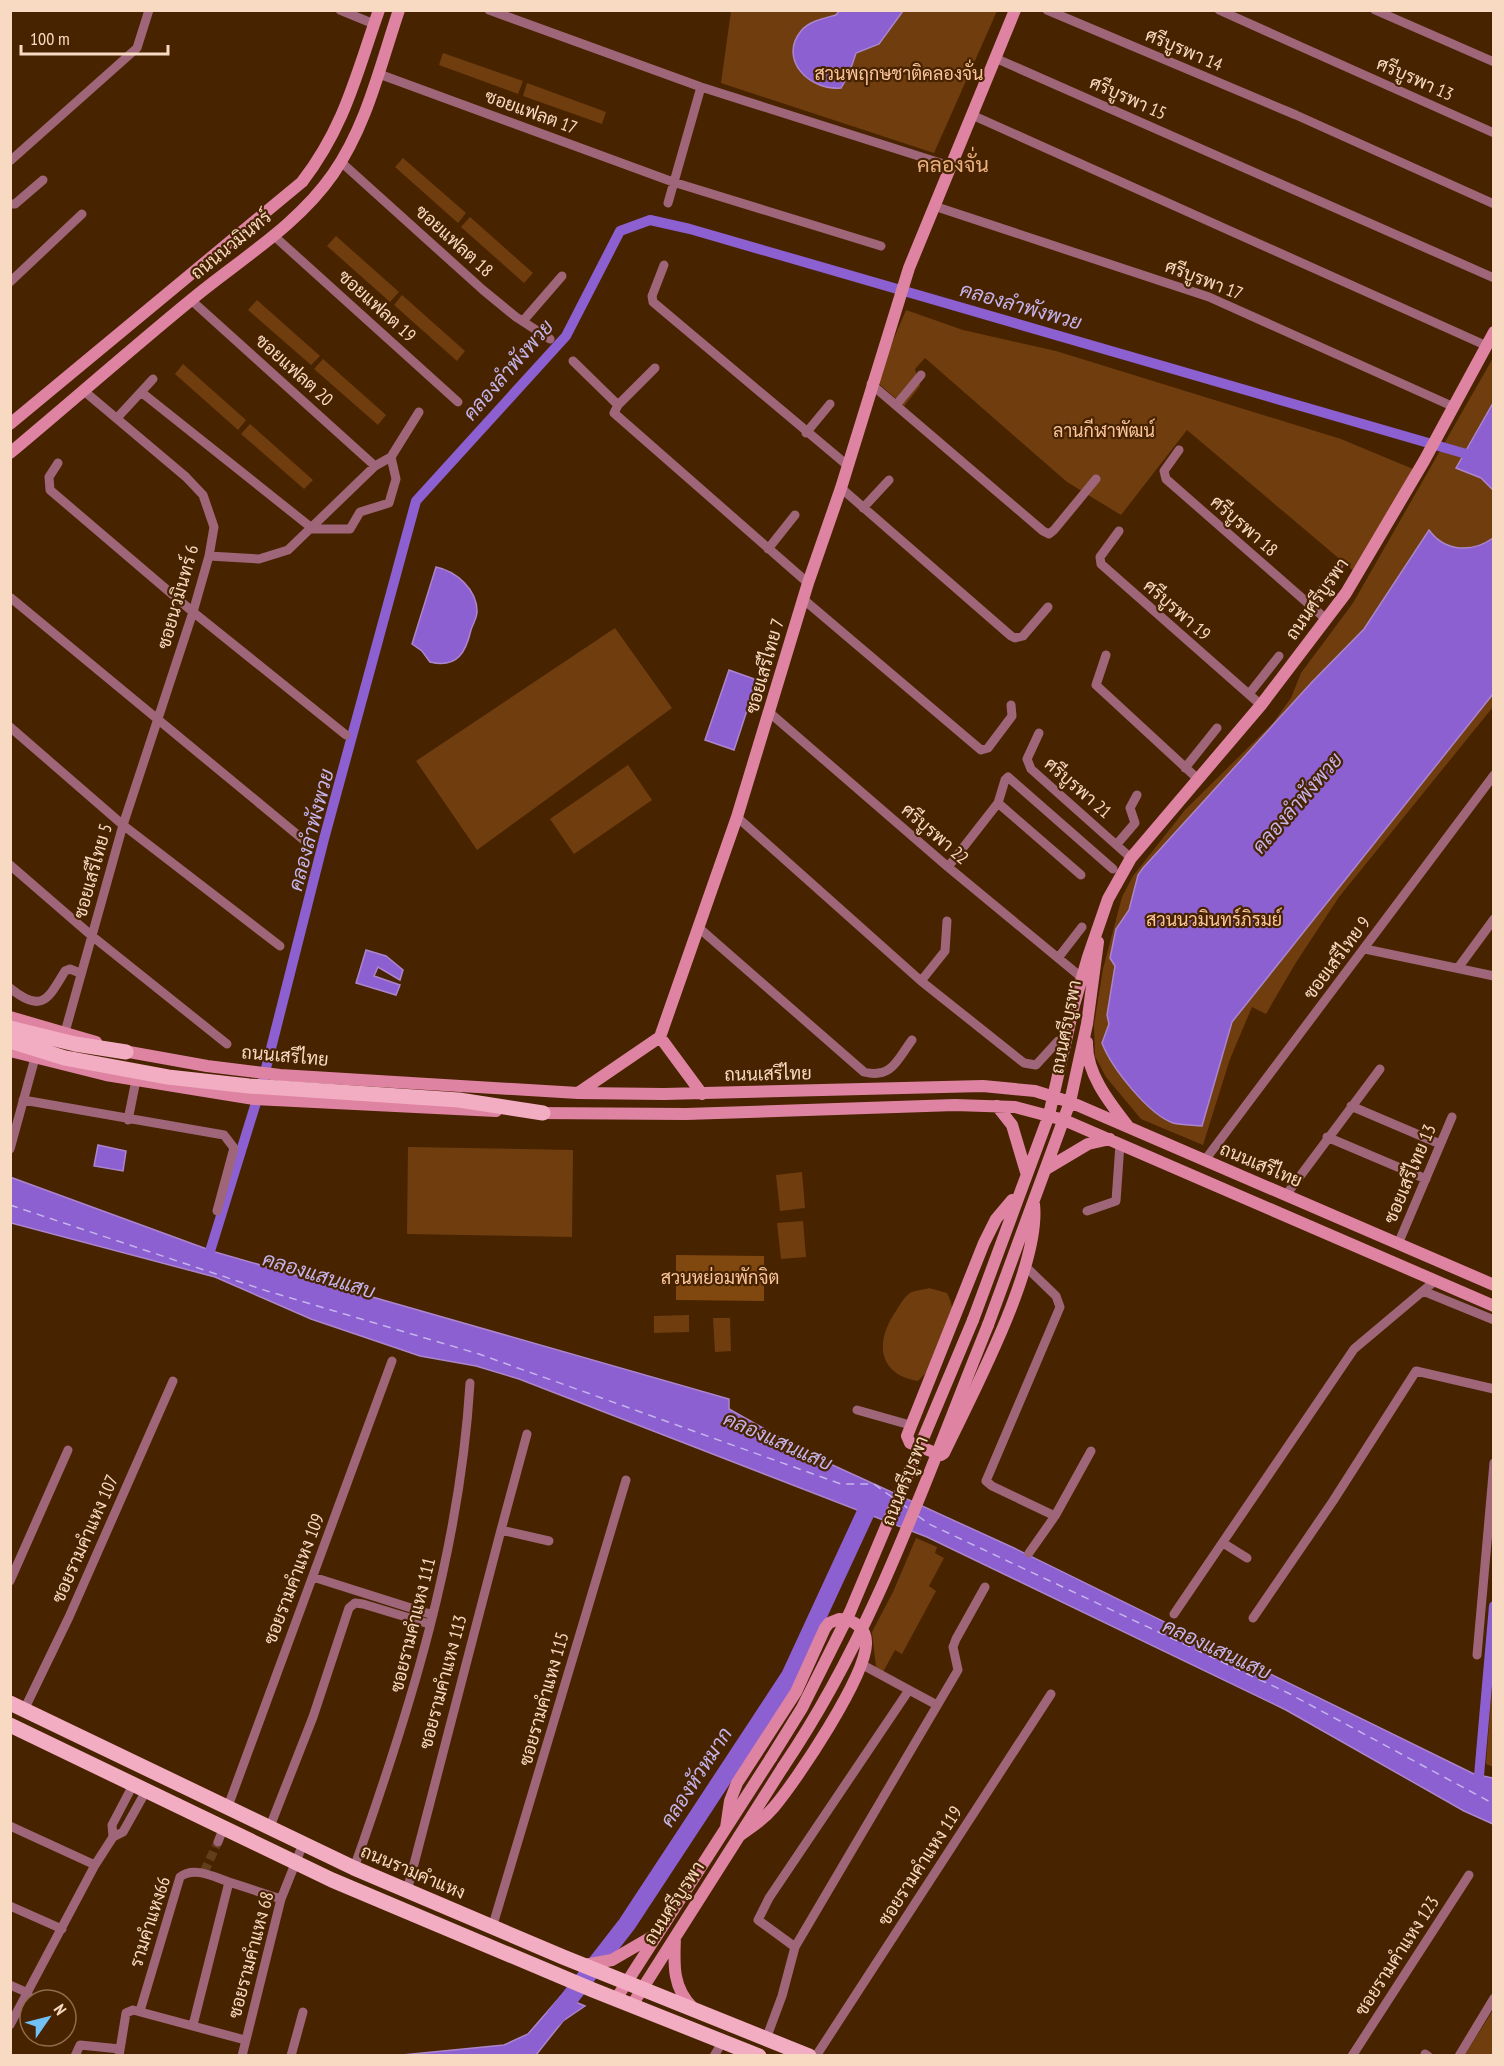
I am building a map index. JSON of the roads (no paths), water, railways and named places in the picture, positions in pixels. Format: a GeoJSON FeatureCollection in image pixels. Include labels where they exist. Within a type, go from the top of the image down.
{"type":"FeatureCollection","features":[{"type":"Feature","properties":{"kind":"main road"},"geometry":{"type":"LineString","coordinates":[[10,1028],[75,1044],[126,1052]]}},
{"type":"Feature","properties":{"kind":"main road"},"geometry":{"type":"LineString","coordinates":[[10,1041],[65,1058],[133,1072],[224,1084],[459,1100],[543,1113]]}},
{"type":"Feature","properties":{"kind":"main road","name":"ถนนรามคำแหง"},"geometry":{"type":"LineString","coordinates":[[17,1706],[227,1809],[354,1868],[601,1973],[809,2055]]}},
{"type":"Feature","properties":{"kind":"main road"},"geometry":{"type":"LineString","coordinates":[[10,1725],[140,1788],[220,1835],[296,1864],[593,1990],[759,2055]]}},
{"type":"Feature","properties":{"kind":"street"},"geometry":{"type":"LineString","coordinates":[[10,161],[137,48],[149,10]]}},
{"type":"Feature","properties":{"kind":"street"},"geometry":{"type":"LineString","coordinates":[[340,10],[374,24]]}},
{"type":"Feature","properties":{"kind":"street","name":"ถนนนวมินทร์"},"geometry":{"type":"LineString","coordinates":[[10,424],[302,182],[323,155],[339,126],[379,10]]}},
{"type":"Feature","properties":{"kind":"street","name":"ถนนนวมินทร์"},"geometry":{"type":"LineString","coordinates":[[10,453],[191,300],[273,235],[317,193],[341,162],[357,133],[399,10]]}},
{"type":"Feature","properties":{"kind":"street"},"geometry":{"type":"LineString","coordinates":[[489,10],[701,87],[950,166]]}},
{"type":"Feature","properties":{"kind":"street","name":"ซอยเสรีไทย 7"},"geometry":{"type":"LineString","coordinates":[[660,1037],[737,817],[803,598],[841,488],[871,384],[909,268],[1015,10]]}},
{"type":"Feature","properties":{"kind":"street","name":"ศรีบูรพา 14"},"geometry":{"type":"LineString","coordinates":[[1047,10],[1296,115],[1494,204]]}},
{"type":"Feature","properties":{"kind":"street","name":"ศรีบูรพา 13"},"geometry":{"type":"LineString","coordinates":[[1219,10],[1494,133]]}},
{"type":"Feature","properties":{"kind":"street"},"geometry":{"type":"LineString","coordinates":[[1375,10],[1494,62]]}},
{"type":"Feature","properties":{"kind":"street","name":"ศรีบูรพา 15"},"geometry":{"type":"LineString","coordinates":[[995,58],[1494,278]]}},
{"type":"Feature","properties":{"kind":"street","name":"ซอยแฟลต 17"},"geometry":{"type":"LineString","coordinates":[[379,74],[673,182],[881,246]]}},
{"type":"Feature","properties":{"kind":"street"},"geometry":{"type":"LineString","coordinates":[[668,203],[701,87]]}},
{"type":"Feature","properties":{"kind":"street"},"geometry":{"type":"LineString","coordinates":[[972,115],[1487,346]]}},
{"type":"Feature","properties":{"kind":"street","name":"ซอยแฟลต 18"},"geometry":{"type":"LineString","coordinates":[[341,162],[483,290],[550,339]]}},
{"type":"Feature","properties":{"kind":"street"},"geometry":{"type":"LineString","coordinates":[[10,204],[15,204],[43,180]]}},
{"type":"Feature","properties":{"kind":"street","name":"ศรีบูรพา 17"},"geometry":{"type":"LineString","coordinates":[[934,206],[1209,297],[1454,407]]}},
{"type":"Feature","properties":{"kind":"street"},"geometry":{"type":"LineString","coordinates":[[10,282],[82,214]]}},
{"type":"Feature","properties":{"kind":"street","name":"ซอยแฟลต 19"},"geometry":{"type":"LineString","coordinates":[[273,235],[458,402]]}},
{"type":"Feature","properties":{"kind":"street"},"geometry":{"type":"LineString","coordinates":[[664,265],[652,296],[653,302],[806,433],[847,465]]}},
{"type":"Feature","properties":{"kind":"street"},"geometry":{"type":"LineString","coordinates":[[523,321],[562,276]]}},
{"type":"Feature","properties":{"kind":"street","name":"ซอยแฟลต 20"},"geometry":{"type":"LineString","coordinates":[[191,300],[375,466]]}},
{"type":"Feature","properties":{"kind":"street","name":"ถนนศรีบูรพา"},"geometry":{"type":"LineString","coordinates":[[616,1999],[662,1931],[802,1708],[850,1612],[973,1320],[1017,1194],[1048,1115],[1081,977],[1115,884],[1131,858],[1262,705],[1327,620],[1359,573],[1424,461],[1494,332]]}},
{"type":"Feature","properties":{"kind":"street"},"geometry":{"type":"LineString","coordinates":[[573,361],[618,405]]}},
{"type":"Feature","properties":{"kind":"street"},"geometry":{"type":"LineString","coordinates":[[655,368],[618,405],[614,413],[808,583]]}},
{"type":"Feature","properties":{"kind":"street"},"geometry":{"type":"LineString","coordinates":[[897,404],[921,375]]}},
{"type":"Feature","properties":{"kind":"street"},"geometry":{"type":"LineString","coordinates":[[117,418],[153,379]]}},
{"type":"Feature","properties":{"kind":"street"},"geometry":{"type":"LineString","coordinates":[[871,384],[1049,534],[1096,479]]}},
{"type":"Feature","properties":{"kind":"street","name":"ซอยนวมินทร์ 6"},"geometry":{"type":"LineString","coordinates":[[84,391],[186,477],[203,495],[213,527],[209,556],[158,721]]}},
{"type":"Feature","properties":{"kind":"street"},"geometry":{"type":"LineString","coordinates":[[141,392],[313,529],[350,529],[360,513],[389,502],[396,479],[392,457]]}},
{"type":"Feature","properties":{"kind":"street"},"geometry":{"type":"LineString","coordinates":[[806,433],[830,404]]}},
{"type":"Feature","properties":{"kind":"street"},"geometry":{"type":"LineString","coordinates":[[209,556],[235,558],[276,556],[288,550],[313,529],[375,466],[392,457],[419,412]]}},
{"type":"Feature","properties":{"kind":"street","name":"ศรีบูรพา 18"},"geometry":{"type":"LineString","coordinates":[[1179,450],[1164,471],[1166,479],[1327,620]]}},
{"type":"Feature","properties":{"kind":"street"},"geometry":{"type":"LineString","coordinates":[[58,463],[50,477],[50,490],[193,612],[346,735]]}},
{"type":"Feature","properties":{"kind":"street"},"geometry":{"type":"LineString","coordinates":[[863,508],[889,480]]}},
{"type":"Feature","properties":{"kind":"street"},"geometry":{"type":"LineString","coordinates":[[841,488],[1015,638],[1023,636],[1048,607]]}},
{"type":"Feature","properties":{"kind":"street"},"geometry":{"type":"LineString","coordinates":[[768,549],[795,514]]}},
{"type":"Feature","properties":{"kind":"street","name":"ศรีบูรพา 19"},"geometry":{"type":"LineString","coordinates":[[1119,531],[1100,557],[1101,564],[1262,705]]}},
{"type":"Feature","properties":{"kind":"street"},"geometry":{"type":"LineString","coordinates":[[1311,607],[1339,565]]}},
{"type":"Feature","properties":{"kind":"street"},"geometry":{"type":"LineString","coordinates":[[11,598],[311,846]]}},
{"type":"Feature","properties":{"kind":"street"},"geometry":{"type":"LineString","coordinates":[[803,598],[981,750],[988,748],[1012,716],[1011,705]]}},
{"type":"Feature","properties":{"kind":"street"},"geometry":{"type":"LineString","coordinates":[[1106,655],[1096,685],[1199,780]]}},
{"type":"Feature","properties":{"kind":"street"},"geometry":{"type":"LineString","coordinates":[[1249,694],[1279,656]]}},
{"type":"Feature","properties":{"kind":"street","name":"ศรีบูรพา 22"},"geometry":{"type":"LineString","coordinates":[[770,713],[948,867],[1081,977]]}},
{"type":"Feature","properties":{"kind":"street","name":"ซอยเสรีไทย 5"},"geometry":{"type":"LineString","coordinates":[[65,1032],[123,825],[158,721]]}},
{"type":"Feature","properties":{"kind":"street"},"geometry":{"type":"LineString","coordinates":[[10,727],[123,825],[280,946]]}},
{"type":"Feature","properties":{"kind":"street"},"geometry":{"type":"LineString","coordinates":[[1185,768],[1216,728]]}},
{"type":"Feature","properties":{"kind":"street","name":"ศรีบูรพา 21"},"geometry":{"type":"LineString","coordinates":[[1039,734],[1027,759],[1030,769],[1131,858]]}},
{"type":"Feature","properties":{"kind":"street","name":"ซอยเสรีไทย 9"},"geometry":{"type":"LineString","coordinates":[[1205,1160],[1494,775]]}},
{"type":"Feature","properties":{"kind":"street"},"geometry":{"type":"LineString","coordinates":[[948,867],[998,803],[1008,777],[1113,868]]}},
{"type":"Feature","properties":{"kind":"street"},"geometry":{"type":"LineString","coordinates":[[1117,844],[1135,823],[1130,808],[1137,795]]}},
{"type":"Feature","properties":{"kind":"street"},"geometry":{"type":"LineString","coordinates":[[998,803],[1082,875]]}},
{"type":"Feature","properties":{"kind":"street"},"geometry":{"type":"LineString","coordinates":[[737,817],[921,981],[1024,1064],[1036,1065],[1058,1041]]}},
{"type":"Feature","properties":{"kind":"street"},"geometry":{"type":"LineString","coordinates":[[10,865],[92,936],[227,1044]]}},
{"type":"Feature","properties":{"kind":"street"},"geometry":{"type":"LineString","coordinates":[[1458,968],[1494,919]]}},
{"type":"Feature","properties":{"kind":"street"},"geometry":{"type":"LineString","coordinates":[[921,981],[945,951],[947,921]]}},
{"type":"Feature","properties":{"kind":"street","name":"ถนนศรีบูรพา"},"geometry":{"type":"LineString","coordinates":[[632,2005],[816,1718],[866,1623],[988,1325],[1064,1120],[1087,1024],[1100,923]]}},
{"type":"Feature","properties":{"kind":"street"},"geometry":{"type":"LineString","coordinates":[[1058,958],[1082,927]]}},
{"type":"Feature","properties":{"kind":"street"},"geometry":{"type":"LineString","coordinates":[[699,928],[864,1072],[879,1075],[890,1070],[912,1040]]}},
{"type":"Feature","properties":{"kind":"street"},"geometry":{"type":"LineString","coordinates":[[1365,949],[1494,976]]}},
{"type":"Feature","properties":{"kind":"street"},"geometry":{"type":"LineString","coordinates":[[10,988],[29,1002],[40,1002],[48,997],[65,970],[70,969],[80,973]]}},
{"type":"Feature","properties":{"kind":"street","name":"ถนนเสรีไทย"},"geometry":{"type":"LineString","coordinates":[[10,1017],[126,1052],[280,1074],[578,1093],[702,1094],[983,1086],[1054,1096],[1494,1285]]}},
{"type":"Feature","properties":{"kind":"street"},"geometry":{"type":"LineString","coordinates":[[1087,1024],[1086,1051],[1089,1063],[1114,1108],[1130,1128]]}},
{"type":"Feature","properties":{"kind":"street"},"geometry":{"type":"LineString","coordinates":[[578,1093],[660,1037],[702,1094]]}},
{"type":"Feature","properties":{"kind":"street","name":"ถนนเสรีไทย"},"geometry":{"type":"LineString","coordinates":[[10,1051],[135,1080],[276,1101],[543,1113],[675,1114],[921,1105],[997,1106],[1064,1120],[1494,1306]]}},
{"type":"Feature","properties":{"kind":"street"},"geometry":{"type":"LineString","coordinates":[[10,1149],[35,1058]]}},
{"type":"Feature","properties":{"kind":"street"},"geometry":{"type":"LineString","coordinates":[[1286,1195],[1327,1137],[1380,1069]]}},
{"type":"Feature","properties":{"kind":"street"},"geometry":{"type":"LineString","coordinates":[[128,1120],[135,1080]]}},
{"type":"Feature","properties":{"kind":"street"},"geometry":{"type":"LineString","coordinates":[[23,1100],[224,1135],[234,1148],[217,1211]]}},
{"type":"Feature","properties":{"kind":"street"},"geometry":{"type":"LineString","coordinates":[[997,1106],[1012,1125],[1026,1172]]}},
{"type":"Feature","properties":{"kind":"street"},"geometry":{"type":"LineString","coordinates":[[1351,1106],[1440,1144]]}},
{"type":"Feature","properties":{"kind":"street","name":"ซอยเสรีไทย 13"},"geometry":{"type":"LineString","coordinates":[[1398,1244],[1452,1117]]}},
{"type":"Feature","properties":{"kind":"street"},"geometry":{"type":"LineString","coordinates":[[1327,1137],[1426,1179]]}},
{"type":"Feature","properties":{"kind":"street"},"geometry":{"type":"LineString","coordinates":[[1046,1169],[1088,1144],[1115,1142],[1116,1201],[1086,1211]]}},
{"type":"Feature","properties":{"kind":"street"},"geometry":{"type":"LineString","coordinates":[[1017,1194],[996,1219],[984,1243],[910,1425],[907,1436],[910,1443],[941,1455],[944,1453],[1000,1332],[1025,1266],[1035,1219],[1034,1204]]}},
{"type":"Feature","properties":{"kind":"street"},"geometry":{"type":"LineString","coordinates":[[1025,1266],[1056,1296],[1060,1307],[986,1481],[1055,1516]]}},
{"type":"Feature","properties":{"kind":"street"},"geometry":{"type":"LineString","coordinates":[[1174,1614],[1354,1349],[1436,1280]]}},
{"type":"Feature","properties":{"kind":"street"},"geometry":{"type":"LineString","coordinates":[[1423,1292],[1494,1320]]}},
{"type":"Feature","properties":{"kind":"street","name":"ซอยรามคำแหง 109"},"geometry":{"type":"LineString","coordinates":[[227,1809],[392,1360]]}},
{"type":"Feature","properties":{"kind":"street"},"geometry":{"type":"LineString","coordinates":[[1252,1618],[1327,1511],[1416,1371],[1494,1389]]}},
{"type":"Feature","properties":{"kind":"street","name":"ซอยรามคำแหง 107"},"geometry":{"type":"LineString","coordinates":[[17,1706],[73,1608],[173,1381]]}},
{"type":"Feature","properties":{"kind":"street","name":"ซอยรามคำแหง 111"},"geometry":{"type":"LineString","coordinates":[[354,1868],[403,1730],[446,1565],[467,1426],[470,1383]]}},
{"type":"Feature","properties":{"kind":"street"},"geometry":{"type":"LineString","coordinates":[[858,1410],[910,1425]]}},
{"type":"Feature","properties":{"kind":"street","name":"ซอยรามคำแหง 113"},"geometry":{"type":"LineString","coordinates":[[407,1891],[527,1434]]}},
{"type":"Feature","properties":{"kind":"street"},"geometry":{"type":"LineString","coordinates":[[10,1581],[68,1450]]}},
{"type":"Feature","properties":{"kind":"street"},"geometry":{"type":"LineString","coordinates":[[1029,1553],[1055,1516],[1091,1451]]}},
{"type":"Feature","properties":{"kind":"street"},"geometry":{"type":"LineString","coordinates":[[1478,1655],[1494,1463]]}},
{"type":"Feature","properties":{"kind":"street","name":"ซอยรามคำแหง 115"},"geometry":{"type":"LineString","coordinates":[[492,1928],[626,1480]]}},
{"type":"Feature","properties":{"kind":"street"},"geometry":{"type":"LineString","coordinates":[[501,1530],[549,1541]]}},
{"type":"Feature","properties":{"kind":"street"},"geometry":{"type":"LineString","coordinates":[[1222,1543],[1247,1558]]}},
{"type":"Feature","properties":{"kind":"street"},"geometry":{"type":"LineString","coordinates":[[313,1577],[433,1615]]}},
{"type":"Feature","properties":{"kind":"street"},"geometry":{"type":"LineString","coordinates":[[766,2039],[782,1996],[795,1947],[958,1670],[953,1647],[956,1638],[986,1587]]}},
{"type":"Feature","properties":{"kind":"street"},"geometry":{"type":"LineString","coordinates":[[269,1829],[313,1718],[349,1608],[355,1603],[363,1604],[426,1623]]}},
{"type":"Feature","properties":{"kind":"street"},"geometry":{"type":"LineString","coordinates":[[726,1828],[729,1802],[737,1783],[796,1692],[829,1623],[844,1619],[861,1627],[867,1645],[861,1664],[839,1710],[781,1799],[765,1817],[739,1836]]}},
{"type":"Feature","properties":{"kind":"street"},"geometry":{"type":"LineString","coordinates":[[861,1664],[937,1706]]}},
{"type":"Feature","properties":{"kind":"street"},"geometry":{"type":"LineString","coordinates":[[795,1947],[759,1923],[758,1917],[909,1690]]}},
{"type":"Feature","properties":{"kind":"street","name":"ซอยรามคำแหง 119"},"geometry":{"type":"LineString","coordinates":[[816,2055],[1051,1694]]}},
{"type":"Feature","properties":{"kind":"street"},"geometry":{"type":"LineString","coordinates":[[31,1988],[96,1865],[113,1837],[123,1832],[140,1788]]}},
{"type":"Feature","properties":{"kind":"street"},"geometry":{"type":"LineString","coordinates":[[113,1837],[112,1825],[140,1788]]}},
{"type":"Feature","properties":{"kind":"street"},"geometry":{"type":"LineString","coordinates":[[10,1826],[96,1865]]}},
{"type":"Feature","properties":{"kind":"street","name":"ซอยรามคำแหง 68"},"geometry":{"type":"LineString","coordinates":[[242,2055],[281,1899],[303,1844]]}},
{"type":"Feature","properties":{"kind":"street","name":"รามคำแหง66"},"geometry":{"type":"LineString","coordinates":[[140,2011],[180,1877],[190,1871],[203,1873],[281,1899]]}},
{"type":"Feature","properties":{"kind":"street","name":"ซอยรามคำแหง 123"},"geometry":{"type":"LineString","coordinates":[[1352,2055],[1469,1875]]}},
{"type":"Feature","properties":{"kind":"street"},"geometry":{"type":"LineString","coordinates":[[193,2025],[229,1882]]}},
{"type":"Feature","properties":{"kind":"street"},"geometry":{"type":"LineString","coordinates":[[10,1906],[62,1929]]}},
{"type":"Feature","properties":{"kind":"street"},"geometry":{"type":"LineString","coordinates":[[583,1965],[612,1960],[628,1953],[662,1931]]}},
{"type":"Feature","properties":{"kind":"street"},"geometry":{"type":"LineString","coordinates":[[675,1936],[676,1982],[681,1996],[694,2010]]}},
{"type":"Feature","properties":{"kind":"street"},"geometry":{"type":"LineString","coordinates":[[1459,2055],[1494,1998]]}},
{"type":"Feature","properties":{"kind":"street"},"geometry":{"type":"LineString","coordinates":[[75,2055],[80,2044],[119,2052],[126,2013],[133,2010],[245,2040]]}},
{"type":"Feature","properties":{"kind":"street"},"geometry":{"type":"LineString","coordinates":[[10,2025],[18,2011]]}},
{"type":"Feature","properties":{"kind":"street"},"geometry":{"type":"LineString","coordinates":[[291,2055],[303,2012]]}},
{"type":"Feature","properties":{"kind":"street"},"geometry":{"type":"LineString","coordinates":[[714,2055],[723,2041]]}},
{"type":"Feature","properties":{"kind":"water"},"geometry":{"type":"Polygon","coordinates":[[[839,11],[903,11],[879,44],[856,53],[849,74],[841,88],[829,88],[808,79],[800,71],[793,52],[795,42],[804,28],[817,20],[836,15],[839,11]]]}},
{"type":"Feature","properties":{"kind":"water"},"geometry":{"type":"Polygon","coordinates":[[[1493,403],[1493,490],[1481,478],[1456,468],[1493,403]]]}},
{"type":"Feature","properties":{"kind":"water","name":"สวนนวมินทร์ภิรมย์"},"geometry":{"type":"Polygon","coordinates":[[[1429,530],[1443,543],[1459,548],[1476,546],[1493,538],[1493,694],[1232,1022],[1202,1126],[1173,1123],[1153,1110],[1132,1089],[1113,1064],[1102,1043],[1109,1024],[1107,1015],[1115,966],[1110,958],[1116,929],[1129,910],[1138,875],[1312,682],[1364,629],[1429,530]]]}},
{"type":"Feature","properties":{"kind":"water"},"geometry":{"type":"Polygon","coordinates":[[[436,567],[458,577],[470,589],[477,613],[463,651],[448,663],[430,662],[422,651],[412,644],[436,567]]]}},
{"type":"Feature","properties":{"kind":"water"},"geometry":{"type":"Polygon","coordinates":[[[729,670],[757,680],[734,750],[705,740],[729,670]]]}},
{"type":"Feature","properties":{"kind":"water"},"geometry":{"type":"Polygon","coordinates":[[[366,950],[386,956],[403,970],[400,980],[378,967],[374,976],[400,985],[396,995],[356,983],[366,950]]]}},
{"type":"Feature","properties":{"kind":"water"},"geometry":{"type":"Polygon","coordinates":[[[98,1145],[126,1151],[123,1171],[94,1166],[98,1145]]]}},
{"type":"Feature","properties":{"kind":"water","name":"คลองแสนแสบ"},"geometry":{"type":"Polygon","coordinates":[[[10,1177],[215,1252],[729,1399],[729,1409],[815,1457],[1014,1548],[1474,1774],[1493,1778],[1493,1824],[1464,1811],[1286,1710],[927,1537],[519,1379],[476,1366],[420,1356],[311,1319],[215,1277],[11,1223],[10,1177]]]}},
{"type":"Feature","properties":{"kind":"water"},"geometry":{"type":"Polygon","coordinates":[[[561,1996],[585,2006],[563,2021],[536,2055],[402,2055],[504,2045],[528,2034],[561,1996]]]}},
{"type":"Feature","properties":{"kind":"waterway","name":"คลองลำพังพวย"},"geometry":{"type":"LineString","coordinates":[[207,1261],[263,1080],[324,839],[416,501],[566,336],[620,231],[650,220],[690,229],[1494,462]]}},
{"type":"Feature","properties":{"kind":"waterway","name":"คลองหัวหมาก"},"geometry":{"type":"LineString","coordinates":[[555,2017],[627,1924],[790,1676],[871,1501]]}},
{"type":"Feature","properties":{"kind":"waterway"},"geometry":{"type":"LineString","coordinates":[[1478,1787],[1494,1606]]}},
{"type":"Feature","properties":{"kind":"tunnel"},"geometry":{"type":"LineString","coordinates":[[204,1872],[218,1842]]}},
{"type":"Feature","properties":{"kind":"district","name":"คลองจั่น"},"geometry":{"type":"Point","coordinates":[953,165]}},
{"type":"Feature","properties":{"kind":"park label","name":"สวนพฤกษชาติคลองจั่น"},"geometry":{"type":"Point","coordinates":[899,74]}},
{"type":"Feature","properties":{"kind":"park label","name":"ลานกีฬาพัฒน์"},"geometry":{"type":"Point","coordinates":[1104,431]}},
{"type":"Feature","properties":{"kind":"park label","name":"สวนหย่อมพักจิต"},"geometry":{"type":"Point","coordinates":[720,1278]}}]}
